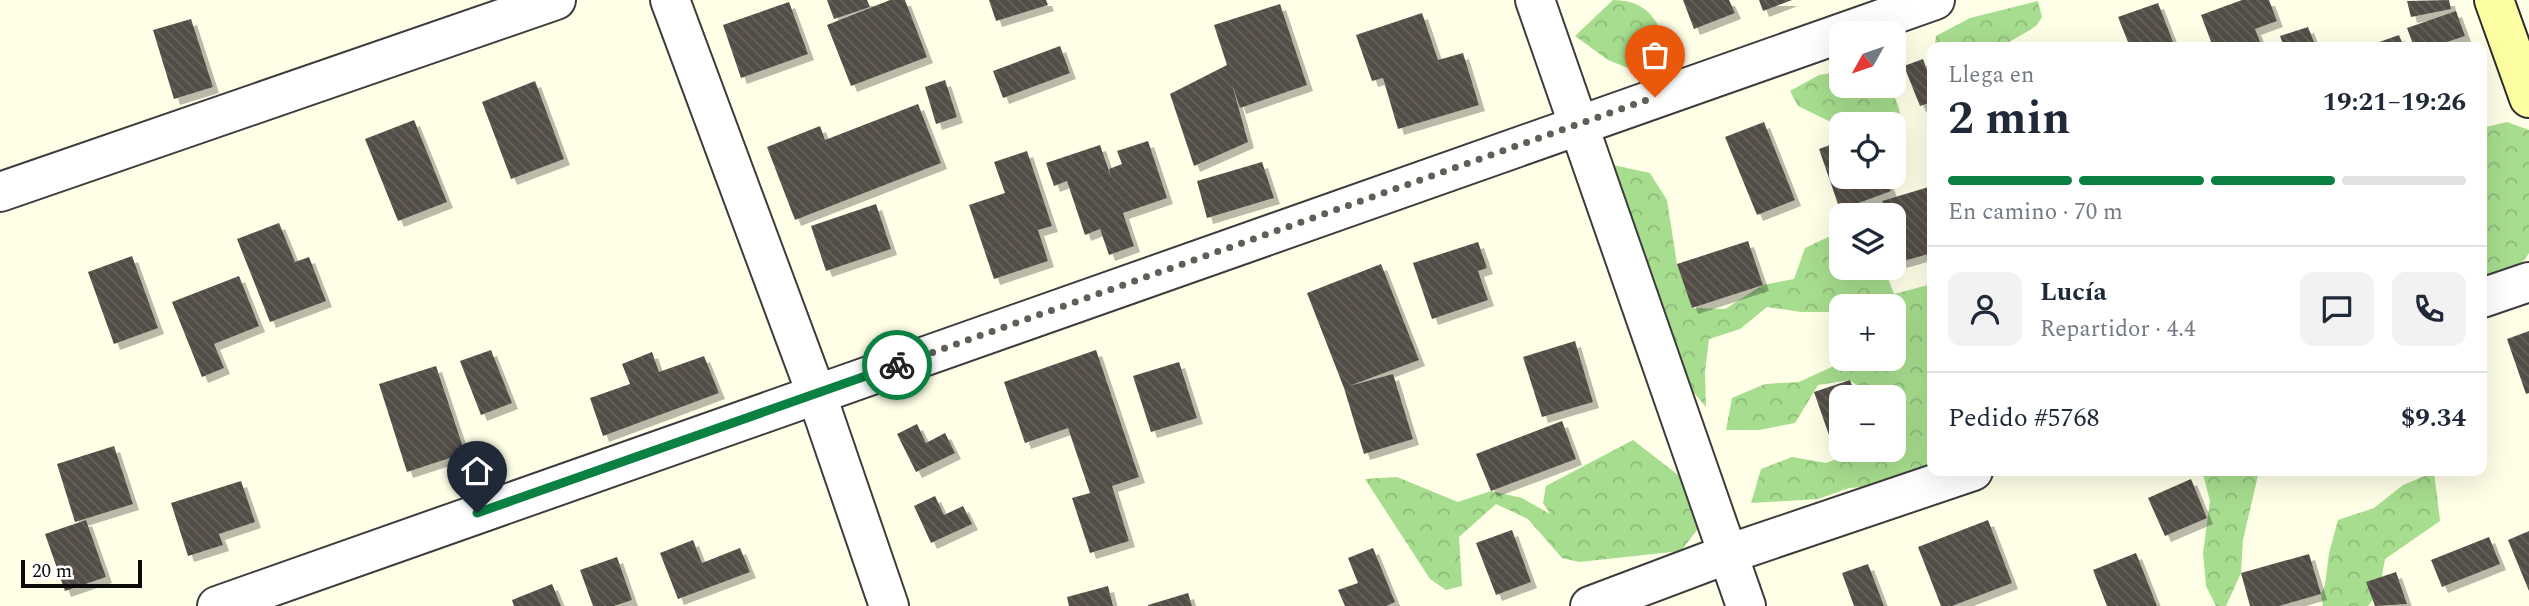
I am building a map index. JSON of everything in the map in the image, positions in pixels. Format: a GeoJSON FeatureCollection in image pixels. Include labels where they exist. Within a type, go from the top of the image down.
{"type":"FeatureCollection","features":[{"type":"Feature","properties":{"kind":"street"},"geometry":{"type":"LineString","coordinates":[[0,192],[556,0]]}},
{"type":"Feature","properties":{"kind":"street"},"geometry":{"type":"LineString","coordinates":[[670,0],[816,393],[889,606]]}},
{"type":"Feature","properties":{"kind":"street"},"geometry":{"type":"LineString","coordinates":[[1535,0],[1746,606]]}},
{"type":"Feature","properties":{"kind":"street"},"geometry":{"type":"LineString","coordinates":[[217,606],[1935,0]]}},
{"type":"Feature","properties":{"kind":"street"},"geometry":{"type":"LineString","coordinates":[[2494,0],[2529,98]]}},
{"type":"Feature","properties":{"kind":"street"},"geometry":{"type":"LineString","coordinates":[[2487,296],[2529,282]]}},
{"type":"Feature","properties":{"kind":"street"},"geometry":{"type":"LineString","coordinates":[[1590,606],[1728,554],[1958,476]]}},
{"type":"Feature","properties":{"kind":"green space"},"geometry":{"type":"Polygon","coordinates":[[[1613,0],[1628,1],[1639,6],[1656,21],[1671,69],[1638,72],[1608,60],[1575,36],[1613,0]]]}},
{"type":"Feature","properties":{"kind":"green space"},"geometry":{"type":"Polygon","coordinates":[[[2038,1],[2042,17],[2037,25],[2009,42],[1935,42],[1936,36],[1970,18],[2038,1]]]}},
{"type":"Feature","properties":{"kind":"green space"},"geometry":{"type":"Polygon","coordinates":[[[1829,73],[1829,98],[1895,98],[1900,112],[1829,112],[1829,121],[1798,106],[1790,91],[1819,75],[1829,73]]]}},
{"type":"Feature","properties":{"kind":"green space"},"geometry":{"type":"Polygon","coordinates":[[[2507,122],[2529,130],[2529,253],[2499,281],[2487,281],[2487,127],[2507,122]]]}},
{"type":"Feature","properties":{"kind":"green space"},"geometry":{"type":"Polygon","coordinates":[[[1613,165],[1650,173],[1667,200],[1677,264],[1690,295],[1692,308],[1725,309],[1763,285],[1794,279],[1805,248],[1829,237],[1829,280],[1889,280],[1894,294],[1829,294],[1829,312],[1801,312],[1767,307],[1740,329],[1709,339],[1705,372],[1706,407],[1685,382],[1613,165]]]}},
{"type":"Feature","properties":{"kind":"green space"},"geometry":{"type":"Polygon","coordinates":[[[1927,285],[1927,469],[1885,485],[1849,488],[1818,499],[1751,503],[1761,469],[1792,457],[1826,463],[1906,462],[1906,385],[1856,385],[1850,380],[1818,385],[1795,423],[1759,430],[1726,430],[1732,398],[1765,384],[1799,382],[1829,368],[1829,371],[1906,371],[1906,294],[1894,294],[1927,285]]]}},
{"type":"Feature","properties":{"kind":"green space"},"geometry":{"type":"Polygon","coordinates":[[[1633,440],[1700,492],[1700,526],[1681,551],[1579,562],[1562,558],[1528,519],[1496,504],[1459,537],[1462,586],[1446,590],[1430,579],[1365,479],[1397,477],[1458,502],[1491,491],[1522,498],[1550,514],[1543,503],[1546,486],[1633,440]]]}},
{"type":"Feature","properties":{"kind":"green space"},"geometry":{"type":"Polygon","coordinates":[[[2203,476],[2258,476],[2243,540],[2241,573],[2226,606],[2216,606],[2206,586],[2203,553],[2210,501],[2203,476]]]}},
{"type":"Feature","properties":{"kind":"green space"},"geometry":{"type":"Polygon","coordinates":[[[2424,476],[2434,476],[2440,521],[2385,559],[2379,592],[2368,606],[2323,606],[2321,594],[2338,520],[2374,508],[2403,485],[2424,476]]]}},
{"type":"Feature","properties":{"kind":"building"},"geometry":{"type":"Polygon","coordinates":[[[827,0],[867,0],[870,7],[834,19],[827,0]]]}},
{"type":"Feature","properties":{"kind":"building"},"geometry":{"type":"Polygon","coordinates":[[[890,0],[905,0],[927,57],[851,86],[827,25],[890,0]]]}},
{"type":"Feature","properties":{"kind":"building"},"geometry":{"type":"Polygon","coordinates":[[[989,0],[1046,0],[1048,5],[996,21],[989,0]]]}},
{"type":"Feature","properties":{"kind":"building"},"geometry":{"type":"Polygon","coordinates":[[[1683,0],[1729,0],[1735,13],[1694,29],[1683,0]]]}},
{"type":"Feature","properties":{"kind":"building"},"geometry":{"type":"Polygon","coordinates":[[[1759,0],[1792,0],[1763,11],[1759,0]]]}},
{"type":"Feature","properties":{"kind":"building"},"geometry":{"type":"Polygon","coordinates":[[[2242,0],[2269,0],[2277,21],[2255,29],[2260,42],[2211,42],[2201,15],[2242,0]]]}},
{"type":"Feature","properties":{"kind":"building"},"geometry":{"type":"Polygon","coordinates":[[[2449,0],[2451,9],[2411,17],[2407,1],[2449,0]]]}},
{"type":"Feature","properties":{"kind":"building"},"geometry":{"type":"Polygon","coordinates":[[[789,2],[808,54],[741,78],[723,25],[789,2]]]}},
{"type":"Feature","properties":{"kind":"building"},"geometry":{"type":"Polygon","coordinates":[[[2158,3],[2173,42],[2128,42],[2118,17],[2158,3]]]}},
{"type":"Feature","properties":{"kind":"building"},"geometry":{"type":"Polygon","coordinates":[[[1280,4],[1307,85],[1240,108],[1232,84],[1248,142],[1194,166],[1170,94],[1227,65],[1214,25],[1280,4]]]}},
{"type":"Feature","properties":{"kind":"building"},"geometry":{"type":"Polygon","coordinates":[[[2456,11],[2465,36],[2447,42],[2412,42],[2407,28],[2456,11]]]}},
{"type":"Feature","properties":{"kind":"building"},"geometry":{"type":"Polygon","coordinates":[[[1422,13],[1438,60],[1463,53],[1479,105],[1398,129],[1383,78],[1372,81],[1356,35],[1422,13]]]}},
{"type":"Feature","properties":{"kind":"building"},"geometry":{"type":"Polygon","coordinates":[[[191,19],[213,87],[174,99],[153,30],[191,19]]]}},
{"type":"Feature","properties":{"kind":"building"},"geometry":{"type":"Polygon","coordinates":[[[2308,27],[2314,42],[2282,42],[2280,36],[2308,27]]]}},
{"type":"Feature","properties":{"kind":"building"},"geometry":{"type":"Polygon","coordinates":[[[2399,35],[2402,42],[2379,42],[2399,35]]]}},
{"type":"Feature","properties":{"kind":"building"},"geometry":{"type":"Polygon","coordinates":[[[1060,46],[1070,73],[1003,98],[993,71],[1060,46]]]}},
{"type":"Feature","properties":{"kind":"building"},"geometry":{"type":"Polygon","coordinates":[[[1923,59],[1927,70],[1927,104],[1920,106],[1906,65],[1923,59]]]}},
{"type":"Feature","properties":{"kind":"building"},"geometry":{"type":"Polygon","coordinates":[[[945,80],[957,117],[936,124],[925,87],[945,80]]]}},
{"type":"Feature","properties":{"kind":"building"},"geometry":{"type":"Polygon","coordinates":[[[535,81],[564,159],[511,179],[482,102],[535,81]]]}},
{"type":"Feature","properties":{"kind":"building"},"geometry":{"type":"Polygon","coordinates":[[[918,104],[941,163],[795,220],[767,147],[820,126],[825,140],[918,104]]]}},
{"type":"Feature","properties":{"kind":"building"},"geometry":{"type":"Polygon","coordinates":[[[414,120],[447,202],[398,221],[365,139],[414,120]]]}},
{"type":"Feature","properties":{"kind":"building"},"geometry":{"type":"Polygon","coordinates":[[[1764,122],[1795,200],[1757,215],[1725,137],[1764,122]]]}},
{"type":"Feature","properties":{"kind":"building"},"geometry":{"type":"Polygon","coordinates":[[[1148,141],[1167,198],[1123,213],[1134,246],[1109,255],[1100,229],[1085,235],[1067,181],[1054,186],[1046,163],[1100,145],[1111,177],[1109,169],[1122,164],[1117,151],[1148,141]]]}},
{"type":"Feature","properties":{"kind":"building"},"geometry":{"type":"Polygon","coordinates":[[[1829,145],[1829,178],[1819,149],[1829,145]]]}},
{"type":"Feature","properties":{"kind":"building"},"geometry":{"type":"Polygon","coordinates":[[[1027,151],[1052,226],[1038,230],[1048,261],[994,279],[969,205],[1005,193],[994,162],[1027,151]]]}},
{"type":"Feature","properties":{"kind":"building"},"geometry":{"type":"Polygon","coordinates":[[[1262,162],[1274,198],[1207,218],[1197,181],[1262,162]]]}},
{"type":"Feature","properties":{"kind":"building"},"geometry":{"type":"Polygon","coordinates":[[[1927,188],[1927,254],[1906,260],[1906,203],[1883,203],[1927,188]]]}},
{"type":"Feature","properties":{"kind":"building"},"geometry":{"type":"Polygon","coordinates":[[[1833,189],[1891,191],[1859,203],[1838,203],[1833,189]]]}},
{"type":"Feature","properties":{"kind":"building"},"geometry":{"type":"Polygon","coordinates":[[[876,204],[891,249],[826,271],[811,226],[876,204]]]}},
{"type":"Feature","properties":{"kind":"building"},"geometry":{"type":"Polygon","coordinates":[[[279,223],[295,262],[309,257],[326,301],[270,322],[237,239],[279,223]]]}},
{"type":"Feature","properties":{"kind":"building"},"geometry":{"type":"Polygon","coordinates":[[[1748,241],[1763,285],[1692,308],[1677,264],[1748,241]]]}},
{"type":"Feature","properties":{"kind":"building"},"geometry":{"type":"Polygon","coordinates":[[[1478,242],[1487,268],[1478,271],[1488,300],[1432,319],[1413,263],[1478,242]]]}},
{"type":"Feature","properties":{"kind":"building"},"geometry":{"type":"Polygon","coordinates":[[[132,256],[158,328],[114,344],[88,272],[132,256]]]}},
{"type":"Feature","properties":{"kind":"building"},"geometry":{"type":"Polygon","coordinates":[[[1381,264],[1419,360],[1349,386],[1393,374],[1413,439],[1364,454],[1344,388],[1307,293],[1381,264]]]}},
{"type":"Feature","properties":{"kind":"building"},"geometry":{"type":"Polygon","coordinates":[[[239,276],[259,326],[214,344],[224,368],[202,377],[172,302],[239,276]]]}},
{"type":"Feature","properties":{"kind":"building"},"geometry":{"type":"Polygon","coordinates":[[[2529,331],[2529,393],[2526,394],[2507,339],[2529,331]]]}},
{"type":"Feature","properties":{"kind":"building"},"geometry":{"type":"Polygon","coordinates":[[[1575,341],[1593,402],[1542,417],[1523,357],[1575,341]]]}},
{"type":"Feature","properties":{"kind":"building"},"geometry":{"type":"Polygon","coordinates":[[[491,350],[512,403],[481,415],[460,361],[491,350]]]}},
{"type":"Feature","properties":{"kind":"building"},"geometry":{"type":"Polygon","coordinates":[[[1096,350],[1139,477],[1112,486],[1129,541],[1090,553],[1072,498],[1090,493],[1068,428],[1025,443],[1004,382],[1096,350]]]}},
{"type":"Feature","properties":{"kind":"building"},"geometry":{"type":"Polygon","coordinates":[[[652,352],[659,372],[704,356],[719,393],[603,436],[590,398],[630,384],[622,364],[652,352]]]}},
{"type":"Feature","properties":{"kind":"building"},"geometry":{"type":"Polygon","coordinates":[[[1179,362],[1197,418],[1151,432],[1133,376],[1179,362]]]}},
{"type":"Feature","properties":{"kind":"building"},"geometry":{"type":"Polygon","coordinates":[[[436,366],[465,453],[407,472],[379,384],[436,366]]]}},
{"type":"Feature","properties":{"kind":"building"},"geometry":{"type":"Polygon","coordinates":[[[1850,380],[1852,385],[1835,385],[1850,380]]]}},
{"type":"Feature","properties":{"kind":"building"},"geometry":{"type":"Polygon","coordinates":[[[1829,387],[1829,435],[1814,392],[1829,387]]]}},
{"type":"Feature","properties":{"kind":"building"},"geometry":{"type":"Polygon","coordinates":[[[1562,421],[1576,459],[1491,491],[1476,454],[1562,421]]]}},
{"type":"Feature","properties":{"kind":"building"},"geometry":{"type":"Polygon","coordinates":[[[917,424],[926,443],[945,433],[955,453],[916,472],[897,434],[917,424]]]}},
{"type":"Feature","properties":{"kind":"building"},"geometry":{"type":"Polygon","coordinates":[[[114,446],[133,504],[75,522],[57,464],[114,446]]]}},
{"type":"Feature","properties":{"kind":"building"},"geometry":{"type":"Polygon","coordinates":[[[2191,479],[2207,518],[2165,536],[2148,498],[2191,479]]]}},
{"type":"Feature","properties":{"kind":"building"},"geometry":{"type":"Polygon","coordinates":[[[241,481],[255,522],[219,534],[223,545],[188,556],[171,503],[241,481]]]}},
{"type":"Feature","properties":{"kind":"building"},"geometry":{"type":"Polygon","coordinates":[[[935,496],[944,515],[963,506],[972,524],[931,543],[914,506],[935,496]]]}},
{"type":"Feature","properties":{"kind":"building"},"geometry":{"type":"Polygon","coordinates":[[[86,520],[106,577],[65,591],[45,534],[86,520]]]}},
{"type":"Feature","properties":{"kind":"building"},"geometry":{"type":"Polygon","coordinates":[[[1988,520],[2012,583],[1952,606],[1941,606],[1918,547],[1988,520]]]}},
{"type":"Feature","properties":{"kind":"building"},"geometry":{"type":"Polygon","coordinates":[[[1512,530],[1531,582],[1496,595],[1476,543],[1512,530]]]}},
{"type":"Feature","properties":{"kind":"building"},"geometry":{"type":"Polygon","coordinates":[[[2529,531],[2529,591],[2508,540],[2529,531]]]}},
{"type":"Feature","properties":{"kind":"building"},"geometry":{"type":"Polygon","coordinates":[[[2489,537],[2500,564],[2442,587],[2431,560],[2489,537]]]}},
{"type":"Feature","properties":{"kind":"building"},"geometry":{"type":"Polygon","coordinates":[[[693,540],[702,563],[740,548],[750,572],[678,599],[660,553],[693,540]]]}},
{"type":"Feature","properties":{"kind":"building"},"geometry":{"type":"Polygon","coordinates":[[[1373,548],[1395,602],[1386,606],[1345,606],[1338,590],[1358,583],[1348,558],[1373,548]]]}},
{"type":"Feature","properties":{"kind":"building"},"geometry":{"type":"Polygon","coordinates":[[[2136,553],[2157,606],[2107,606],[2093,570],[2136,553]]]}},
{"type":"Feature","properties":{"kind":"building"},"geometry":{"type":"Polygon","coordinates":[[[2309,554],[2321,594],[2279,606],[2250,606],[2241,573],[2309,554]]]}},
{"type":"Feature","properties":{"kind":"building"},"geometry":{"type":"Polygon","coordinates":[[[617,557],[632,600],[614,606],[593,606],[580,570],[617,557]]]}},
{"type":"Feature","properties":{"kind":"building"},"geometry":{"type":"Polygon","coordinates":[[[1868,564],[1884,606],[1854,606],[1842,573],[1868,564]]]}},
{"type":"Feature","properties":{"kind":"building"},"geometry":{"type":"Polygon","coordinates":[[[2396,572],[2407,604],[2375,606],[2366,582],[2396,572]]]}},
{"type":"Feature","properties":{"kind":"building"},"geometry":{"type":"Polygon","coordinates":[[[552,584],[561,606],[514,606],[512,600],[552,584]]]}},
{"type":"Feature","properties":{"kind":"building"},"geometry":{"type":"Polygon","coordinates":[[[1108,586],[1113,606],[1069,606],[1067,597],[1108,586]]]}},
{"type":"Feature","properties":{"kind":"building"},"geometry":{"type":"Polygon","coordinates":[[[1188,593],[1192,606],[1148,606],[1148,605],[1188,593]]]}},
{"type":"Feature","properties":{"kind":"way so far"},"geometry":{"type":"LineString","coordinates":[[897,365],[1655,97]]}},
{"type":"Feature","properties":{"kind":"route"},"geometry":{"type":"LineString","coordinates":[[477,513],[897,365]]}}]}
